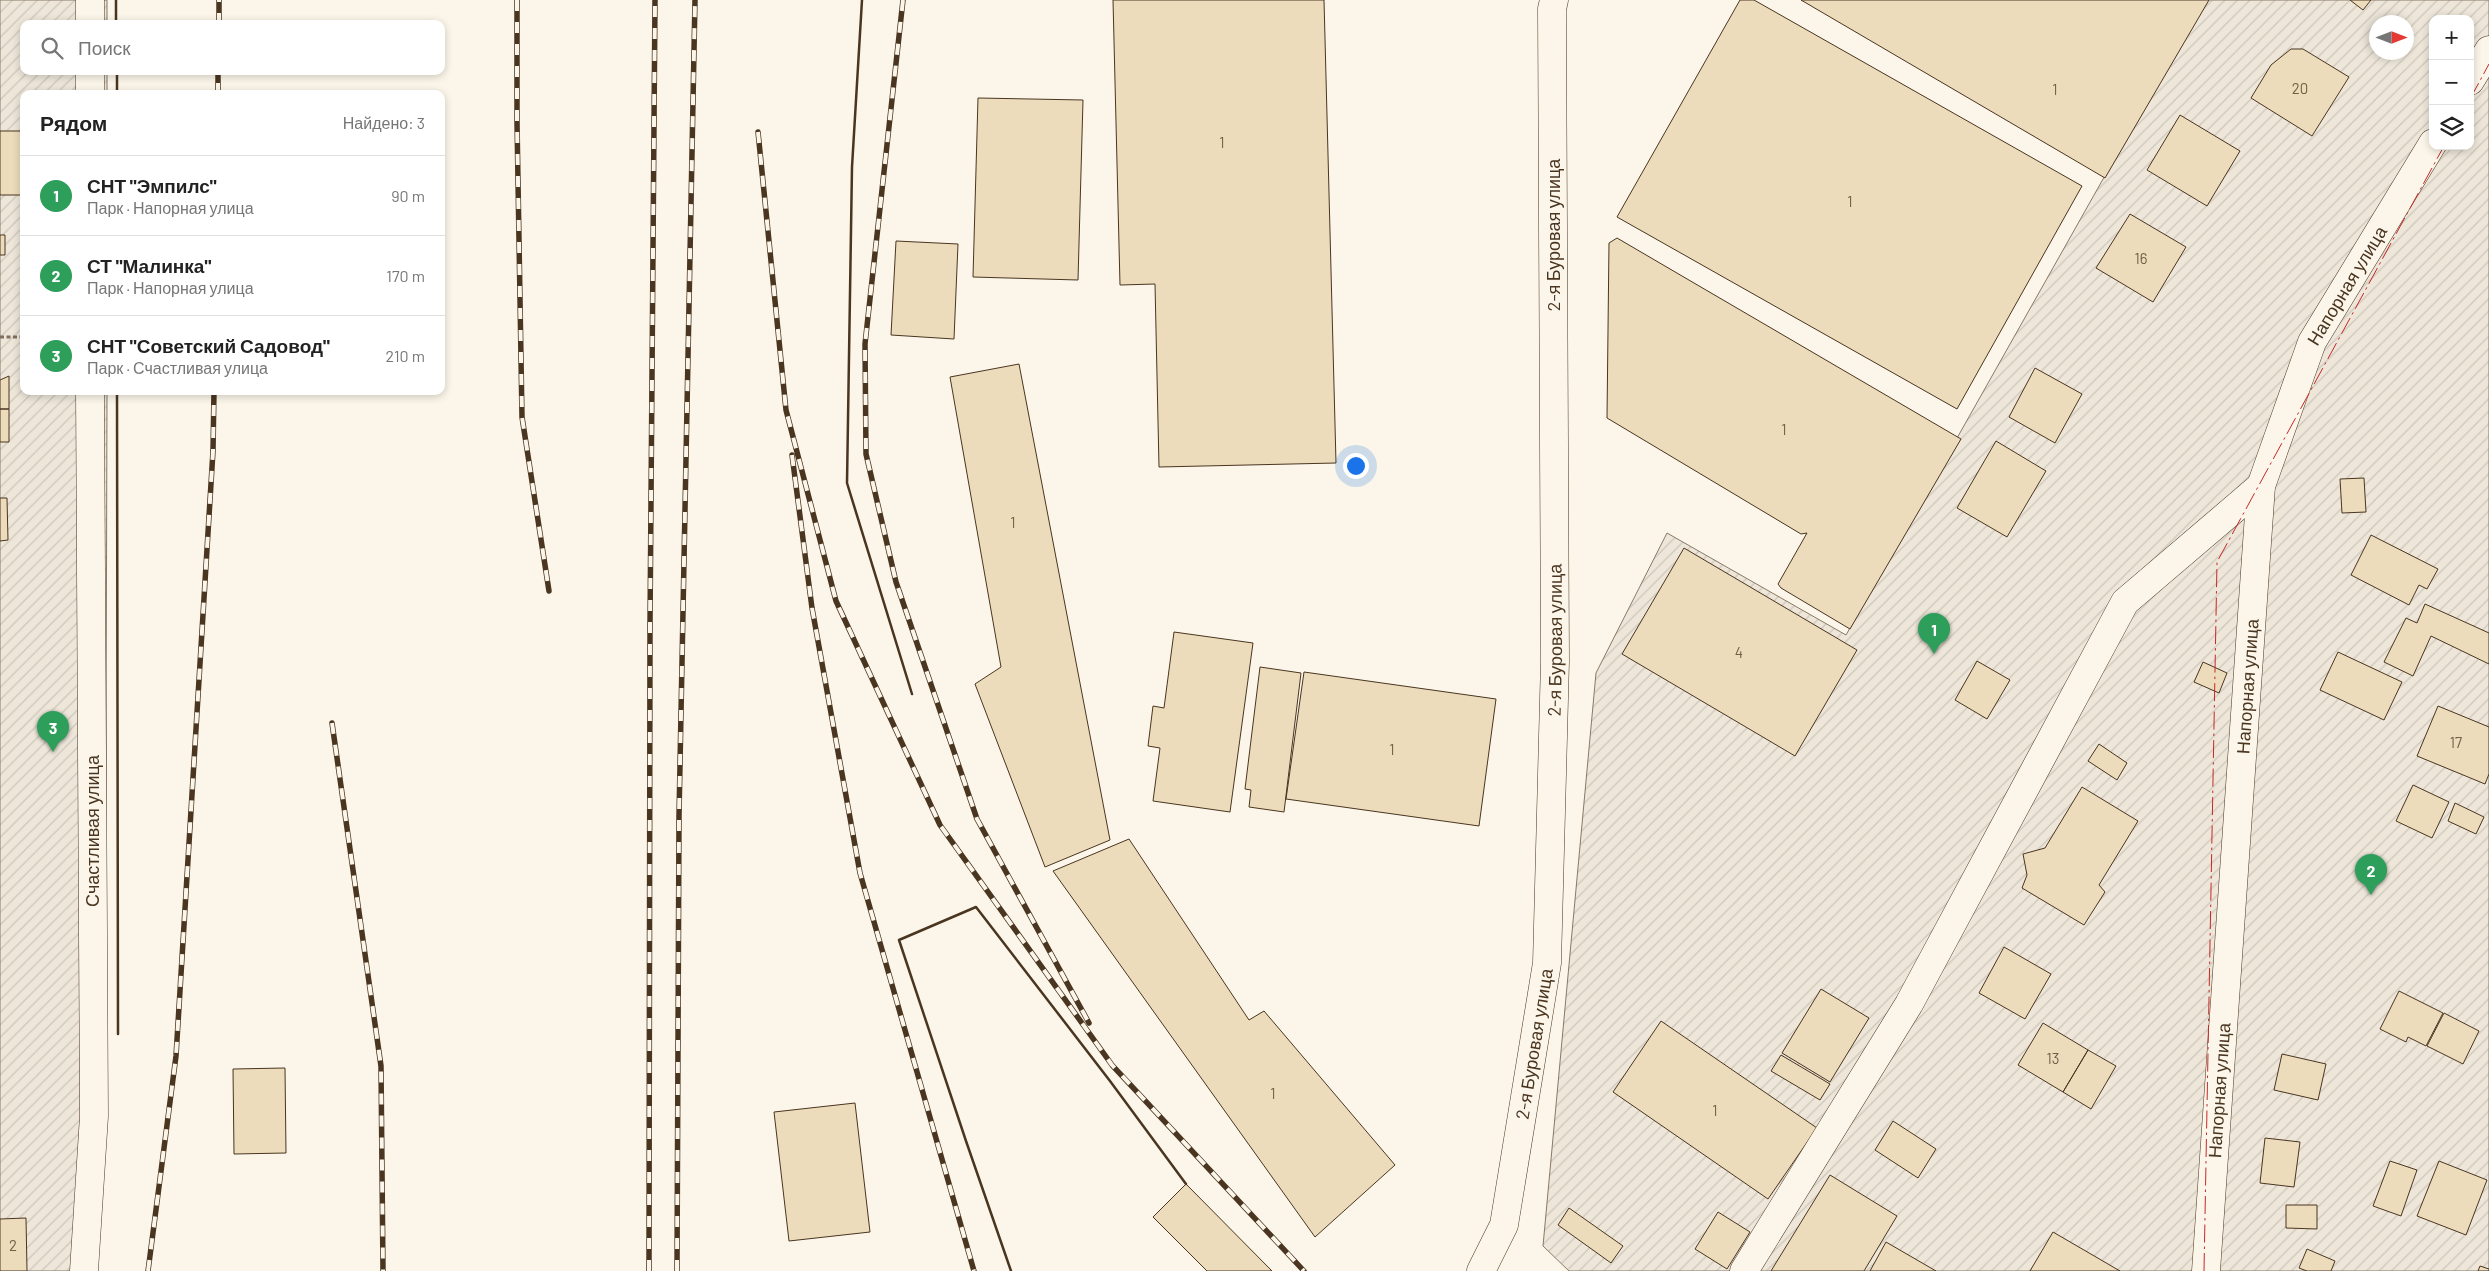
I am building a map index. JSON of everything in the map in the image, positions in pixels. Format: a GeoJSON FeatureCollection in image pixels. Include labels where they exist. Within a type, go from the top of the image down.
{"type":"FeatureCollection","features":[{"type":"Feature","properties":{"kind":"street"},"geometry":{"type":"LineString","coordinates":[[90,0],[90,20]]}},
{"type":"Feature","properties":{"kind":"street","name":"2-я Буровая улица"},"geometry":{"type":"LineString","coordinates":[[1481,1271],[1504,1225],[1547,963],[1555,661],[1552,19],[1554,0]]}},
{"type":"Feature","properties":{"kind":"street"},"geometry":{"type":"LineString","coordinates":[[2474,74],[2489,50]]}},
{"type":"Feature","properties":{"kind":"street"},"geometry":{"type":"LineString","coordinates":[[90,75],[90,90]]}},
{"type":"Feature","properties":{"kind":"street","name":"Напорная улица"},"geometry":{"type":"LineString","coordinates":[[2206,1271],[2260,486],[2312,342],[2429,150]]}},
{"type":"Feature","properties":{"kind":"street","name":"Счастливая улица"},"geometry":{"type":"LineString","coordinates":[[84,1271],[94,1116],[90,395]]}},
{"type":"Feature","properties":{"kind":"street"},"geometry":{"type":"LineString","coordinates":[[1744,1271],[1909,1004],[2124,602],[2260,486]]}},
{"type":"Feature","properties":{"kind":"path"},"geometry":{"type":"LineString","coordinates":[[0,337],[20,337]]}},
{"type":"Feature","properties":{"kind":"shaded area"},"geometry":{"type":"Polygon","coordinates":[[[0,0],[107,0],[107,20],[20,20],[20,75],[107,75],[107,90],[20,90],[20,395],[107,395],[105,1112],[72,1271],[0,1271],[0,0]]]}},
{"type":"Feature","properties":{"kind":"shaded area"},"geometry":{"type":"Polygon","coordinates":[[[2204,0],[2489,0],[2489,1271],[1569,1271],[1543,1246],[1596,673],[1667,533],[1846,635],[2204,0]]]}},
{"type":"Feature","properties":{"kind":"building"},"geometry":{"type":"Polygon","coordinates":[[[1113,0],[1324,0],[1336,463],[1159,467],[1155,284],[1120,285],[1113,0]]]}},
{"type":"Feature","properties":{"kind":"building"},"geometry":{"type":"Polygon","coordinates":[[[1740,0],[1754,0],[2082,186],[1957,409],[1617,217],[1740,0]]]}},
{"type":"Feature","properties":{"kind":"building"},"geometry":{"type":"Polygon","coordinates":[[[1801,0],[2209,0],[2105,178],[1801,0]]]}},
{"type":"Feature","properties":{"kind":"building"},"geometry":{"type":"Polygon","coordinates":[[[2350,0],[2371,0],[2363,10],[2350,0]]]}},
{"type":"Feature","properties":{"kind":"building"},"geometry":{"type":"Polygon","coordinates":[[[2291,49],[2303,49],[2349,77],[2312,136],[2251,98],[2271,65],[2291,49]]]}},
{"type":"Feature","properties":{"kind":"building"},"geometry":{"type":"Polygon","coordinates":[[[978,98],[1083,100],[1078,280],[973,277],[978,98]]]}},
{"type":"Feature","properties":{"kind":"building"},"geometry":{"type":"Polygon","coordinates":[[[2180,115],[2240,151],[2207,206],[2147,170],[2180,115]]]}},
{"type":"Feature","properties":{"kind":"building"},"geometry":{"type":"Polygon","coordinates":[[[0,131],[20,131],[20,195],[0,195],[0,131]]]}},
{"type":"Feature","properties":{"kind":"building"},"geometry":{"type":"Polygon","coordinates":[[[2130,214],[2186,247],[2153,302],[2096,268],[2130,214]]]}},
{"type":"Feature","properties":{"kind":"building"},"geometry":{"type":"Polygon","coordinates":[[[0,235],[5,235],[5,255],[0,255],[0,235]]]}},
{"type":"Feature","properties":{"kind":"building"},"geometry":{"type":"Polygon","coordinates":[[[1617,238],[1961,439],[1850,629],[1781,588],[1778,584],[1807,533],[1801,534],[1607,418],[1609,243],[1617,238]]]}},
{"type":"Feature","properties":{"kind":"building"},"geometry":{"type":"Polygon","coordinates":[[[896,241],[958,244],[954,339],[891,335],[896,241]]]}},
{"type":"Feature","properties":{"kind":"building"},"geometry":{"type":"Polygon","coordinates":[[[1019,364],[1110,840],[1045,867],[975,684],[1001,667],[950,377],[1019,364]]]}},
{"type":"Feature","properties":{"kind":"building"},"geometry":{"type":"Polygon","coordinates":[[[2035,368],[2082,394],[2055,443],[2009,417],[2035,368]]]}},
{"type":"Feature","properties":{"kind":"building"},"geometry":{"type":"Polygon","coordinates":[[[9,376],[9,409],[0,409],[0,380],[9,376]]]}},
{"type":"Feature","properties":{"kind":"building"},"geometry":{"type":"Polygon","coordinates":[[[0,409],[9,409],[9,442],[0,442],[0,409]]]}},
{"type":"Feature","properties":{"kind":"building"},"geometry":{"type":"Polygon","coordinates":[[[1996,441],[2046,471],[2007,537],[1957,508],[1996,441]]]}},
{"type":"Feature","properties":{"kind":"building"},"geometry":{"type":"Polygon","coordinates":[[[2364,478],[2366,512],[2342,513],[2340,479],[2364,478]]]}},
{"type":"Feature","properties":{"kind":"building"},"geometry":{"type":"Polygon","coordinates":[[[0,498],[7,498],[8,540],[0,541],[0,498]]]}},
{"type":"Feature","properties":{"kind":"building"},"geometry":{"type":"Polygon","coordinates":[[[2371,535],[2438,569],[2427,589],[2419,585],[2409,605],[2351,575],[2371,535]]]}},
{"type":"Feature","properties":{"kind":"building"},"geometry":{"type":"Polygon","coordinates":[[[1684,548],[1857,650],[1795,756],[1622,654],[1684,548]]]}},
{"type":"Feature","properties":{"kind":"building"},"geometry":{"type":"Polygon","coordinates":[[[2425,604],[2489,633],[2489,664],[2431,636],[2413,676],[2384,662],[2406,618],[2417,623],[2425,604]]]}},
{"type":"Feature","properties":{"kind":"building"},"geometry":{"type":"Polygon","coordinates":[[[1174,632],[1253,643],[1230,812],[1153,801],[1160,748],[1148,746],[1153,706],[1164,708],[1174,632]]]}},
{"type":"Feature","properties":{"kind":"building"},"geometry":{"type":"Polygon","coordinates":[[[2338,652],[2402,682],[2384,720],[2320,690],[2338,652]]]}},
{"type":"Feature","properties":{"kind":"building"},"geometry":{"type":"Polygon","coordinates":[[[1977,661],[2010,680],[1987,719],[1955,700],[1977,661]]]}},
{"type":"Feature","properties":{"kind":"building"},"geometry":{"type":"Polygon","coordinates":[[[2203,662],[2227,673],[2219,693],[2194,682],[2203,662]]]}},
{"type":"Feature","properties":{"kind":"building"},"geometry":{"type":"Polygon","coordinates":[[[1260,667],[1301,673],[1284,812],[1249,807],[1251,790],[1245,789],[1260,667]]]}},
{"type":"Feature","properties":{"kind":"building"},"geometry":{"type":"Polygon","coordinates":[[[1304,672],[1496,699],[1479,826],[1286,799],[1304,672]]]}},
{"type":"Feature","properties":{"kind":"building"},"geometry":{"type":"Polygon","coordinates":[[[2438,706],[2489,727],[2489,774],[2485,784],[2417,756],[2438,706]]]}},
{"type":"Feature","properties":{"kind":"building"},"geometry":{"type":"Polygon","coordinates":[[[2099,744],[2127,763],[2117,780],[2088,761],[2099,744]]]}},
{"type":"Feature","properties":{"kind":"building"},"geometry":{"type":"Polygon","coordinates":[[[2413,785],[2449,802],[2432,838],[2396,821],[2413,785]]]}},
{"type":"Feature","properties":{"kind":"building"},"geometry":{"type":"Polygon","coordinates":[[[2082,787],[2138,821],[2099,885],[2105,892],[2084,925],[2022,888],[2027,875],[2023,854],[2045,848],[2082,787]]]}},
{"type":"Feature","properties":{"kind":"building"},"geometry":{"type":"Polygon","coordinates":[[[2455,803],[2484,817],[2476,834],[2448,821],[2455,803]]]}},
{"type":"Feature","properties":{"kind":"building"},"geometry":{"type":"Polygon","coordinates":[[[1129,839],[1249,1020],[1264,1011],[1395,1165],[1315,1237],[1053,871],[1129,839]]]}},
{"type":"Feature","properties":{"kind":"building"},"geometry":{"type":"Polygon","coordinates":[[[2004,947],[2051,974],[2025,1019],[1979,993],[2004,947]]]}},
{"type":"Feature","properties":{"kind":"building"},"geometry":{"type":"Polygon","coordinates":[[[1821,989],[1869,1018],[1830,1082],[1782,1053],[1821,989]]]}},
{"type":"Feature","properties":{"kind":"building"},"geometry":{"type":"Polygon","coordinates":[[[2399,991],[2443,1013],[2426,1046],[2408,1037],[2406,1042],[2380,1029],[2399,991]]]}},
{"type":"Feature","properties":{"kind":"building"},"geometry":{"type":"Polygon","coordinates":[[[2444,1013],[2479,1031],[2463,1064],[2427,1046],[2444,1013]]]}},
{"type":"Feature","properties":{"kind":"building"},"geometry":{"type":"Polygon","coordinates":[[[1661,1021],[1817,1128],[1768,1199],[1613,1092],[1661,1021]]]}},
{"type":"Feature","properties":{"kind":"building"},"geometry":{"type":"Polygon","coordinates":[[[2043,1023],[2088,1050],[2063,1092],[2018,1065],[2043,1023]]]}},
{"type":"Feature","properties":{"kind":"building"},"geometry":{"type":"Polygon","coordinates":[[[2088,1050],[2116,1066],[2091,1109],[2063,1092],[2088,1050]]]}},
{"type":"Feature","properties":{"kind":"building"},"geometry":{"type":"Polygon","coordinates":[[[2282,1054],[2326,1064],[2318,1100],[2274,1090],[2282,1054]]]}},
{"type":"Feature","properties":{"kind":"building"},"geometry":{"type":"Polygon","coordinates":[[[1781,1055],[1830,1084],[1820,1100],[1771,1071],[1781,1055]]]}},
{"type":"Feature","properties":{"kind":"building"},"geometry":{"type":"Polygon","coordinates":[[[285,1068],[286,1153],[234,1154],[233,1069],[285,1068]]]}},
{"type":"Feature","properties":{"kind":"building"},"geometry":{"type":"Polygon","coordinates":[[[855,1103],[870,1232],[789,1241],[774,1112],[855,1103]]]}},
{"type":"Feature","properties":{"kind":"building"},"geometry":{"type":"Polygon","coordinates":[[[1893,1121],[1936,1149],[1918,1178],[1875,1150],[1893,1121]]]}},
{"type":"Feature","properties":{"kind":"building"},"geometry":{"type":"Polygon","coordinates":[[[2265,1138],[2300,1142],[2294,1187],[2260,1183],[2265,1138]]]}},
{"type":"Feature","properties":{"kind":"building"},"geometry":{"type":"Polygon","coordinates":[[[2390,1161],[2417,1170],[2401,1216],[2373,1206],[2390,1161]]]}},
{"type":"Feature","properties":{"kind":"building"},"geometry":{"type":"Polygon","coordinates":[[[2439,1161],[2487,1180],[2466,1235],[2417,1216],[2439,1161]]]}},
{"type":"Feature","properties":{"kind":"building"},"geometry":{"type":"Polygon","coordinates":[[[1830,1175],[1897,1216],[1864,1271],[1771,1271],[1830,1175]]]}},
{"type":"Feature","properties":{"kind":"building"},"geometry":{"type":"Polygon","coordinates":[[[1186,1184],[1272,1271],[1207,1271],[1153,1217],[1186,1184]]]}},
{"type":"Feature","properties":{"kind":"building"},"geometry":{"type":"Polygon","coordinates":[[[2286,1205],[2317,1205],[2317,1229],[2286,1228],[2286,1205]]]}},
{"type":"Feature","properties":{"kind":"building"},"geometry":{"type":"Polygon","coordinates":[[[1569,1208],[1623,1246],[1611,1263],[1558,1225],[1569,1208]]]}},
{"type":"Feature","properties":{"kind":"building"},"geometry":{"type":"Polygon","coordinates":[[[1718,1212],[1750,1232],[1727,1269],[1695,1249],[1718,1212]]]}},
{"type":"Feature","properties":{"kind":"building"},"geometry":{"type":"Polygon","coordinates":[[[26,1218],[27,1271],[0,1271],[0,1219],[26,1218]]]}},
{"type":"Feature","properties":{"kind":"building"},"geometry":{"type":"Polygon","coordinates":[[[2053,1232],[2120,1271],[2030,1271],[2053,1232]]]}},
{"type":"Feature","properties":{"kind":"building"},"geometry":{"type":"Polygon","coordinates":[[[1886,1242],[1936,1271],[1870,1271],[1886,1242]]]}},
{"type":"Feature","properties":{"kind":"building"},"geometry":{"type":"Polygon","coordinates":[[[2307,1249],[2335,1261],[2331,1271],[2307,1271],[2299,1268],[2307,1249]]]}},
{"type":"Feature","properties":{"kind":"building"},"geometry":{"type":"Polygon","coordinates":[[[2480,1266],[2489,1269],[2489,1271],[2478,1271],[2480,1266]]]}},
{"type":"Feature","properties":{"kind":"railway"},"geometry":{"type":"LineString","coordinates":[[219,0],[219,20]]}},
{"type":"Feature","properties":{"kind":"railway"},"geometry":{"type":"LineString","coordinates":[[517,0],[522,417],[549,591]]}},
{"type":"Feature","properties":{"kind":"railway"},"geometry":{"type":"LineString","coordinates":[[649,1271],[650,626],[655,0]]}},
{"type":"Feature","properties":{"kind":"railway"},"geometry":{"type":"LineString","coordinates":[[677,1271],[679,816],[695,0]]}},
{"type":"Feature","properties":{"kind":"railway"},"geometry":{"type":"LineString","coordinates":[[903,0],[865,344],[866,454],[896,582],[977,819],[1089,1023]]}},
{"type":"Feature","properties":{"kind":"railway"},"geometry":{"type":"LineString","coordinates":[[218,75],[218,90]]}},
{"type":"Feature","properties":{"kind":"railway"},"geometry":{"type":"LineString","coordinates":[[758,132],[786,410],[836,601],[940,825],[1112,1065],[1304,1271]]}},
{"type":"Feature","properties":{"kind":"railway"},"geometry":{"type":"LineString","coordinates":[[148,1271],[176,1056],[213,451],[214,395]]}},
{"type":"Feature","properties":{"kind":"railway"},"geometry":{"type":"LineString","coordinates":[[792,455],[812,608],[860,873],[974,1271]]}},
{"type":"Feature","properties":{"kind":"railway"},"geometry":{"type":"LineString","coordinates":[[332,723],[381,1066],[383,1271]]}},
{"type":"Feature","properties":{"kind":"wall"},"geometry":{"type":"LineString","coordinates":[[116,0],[116,20]]}},
{"type":"Feature","properties":{"kind":"wall"},"geometry":{"type":"LineString","coordinates":[[862,0],[852,167],[847,483],[912,694]]}},
{"type":"Feature","properties":{"kind":"wall"},"geometry":{"type":"LineString","coordinates":[[117,75],[117,90]]}},
{"type":"Feature","properties":{"kind":"wall"},"geometry":{"type":"LineString","coordinates":[[117,395],[118,1034]]}},
{"type":"Feature","properties":{"kind":"wall"},"geometry":{"type":"LineString","coordinates":[[1011,1271],[899,940],[976,907],[1110,1081],[1186,1184]]}},
{"type":"Feature","properties":{"kind":"power"},"geometry":{"type":"LineString","coordinates":[[2474,92],[2489,64]]}},
{"type":"Feature","properties":{"kind":"power"},"geometry":{"type":"LineString","coordinates":[[2204,1271],[2217,562],[2442,150]]}},
{"type":"Feature","properties":{"kind":"place","name":"СНТ \"Эмпилс\""},"geometry":{"type":"Point","coordinates":[1934,654]}},
{"type":"Feature","properties":{"kind":"place","name":"СНТ \"Советский Садовод\""},"geometry":{"type":"Point","coordinates":[53,752]}},
{"type":"Feature","properties":{"kind":"place","name":"СТ \"Малинка\""},"geometry":{"type":"Point","coordinates":[2371,895]}}]}
